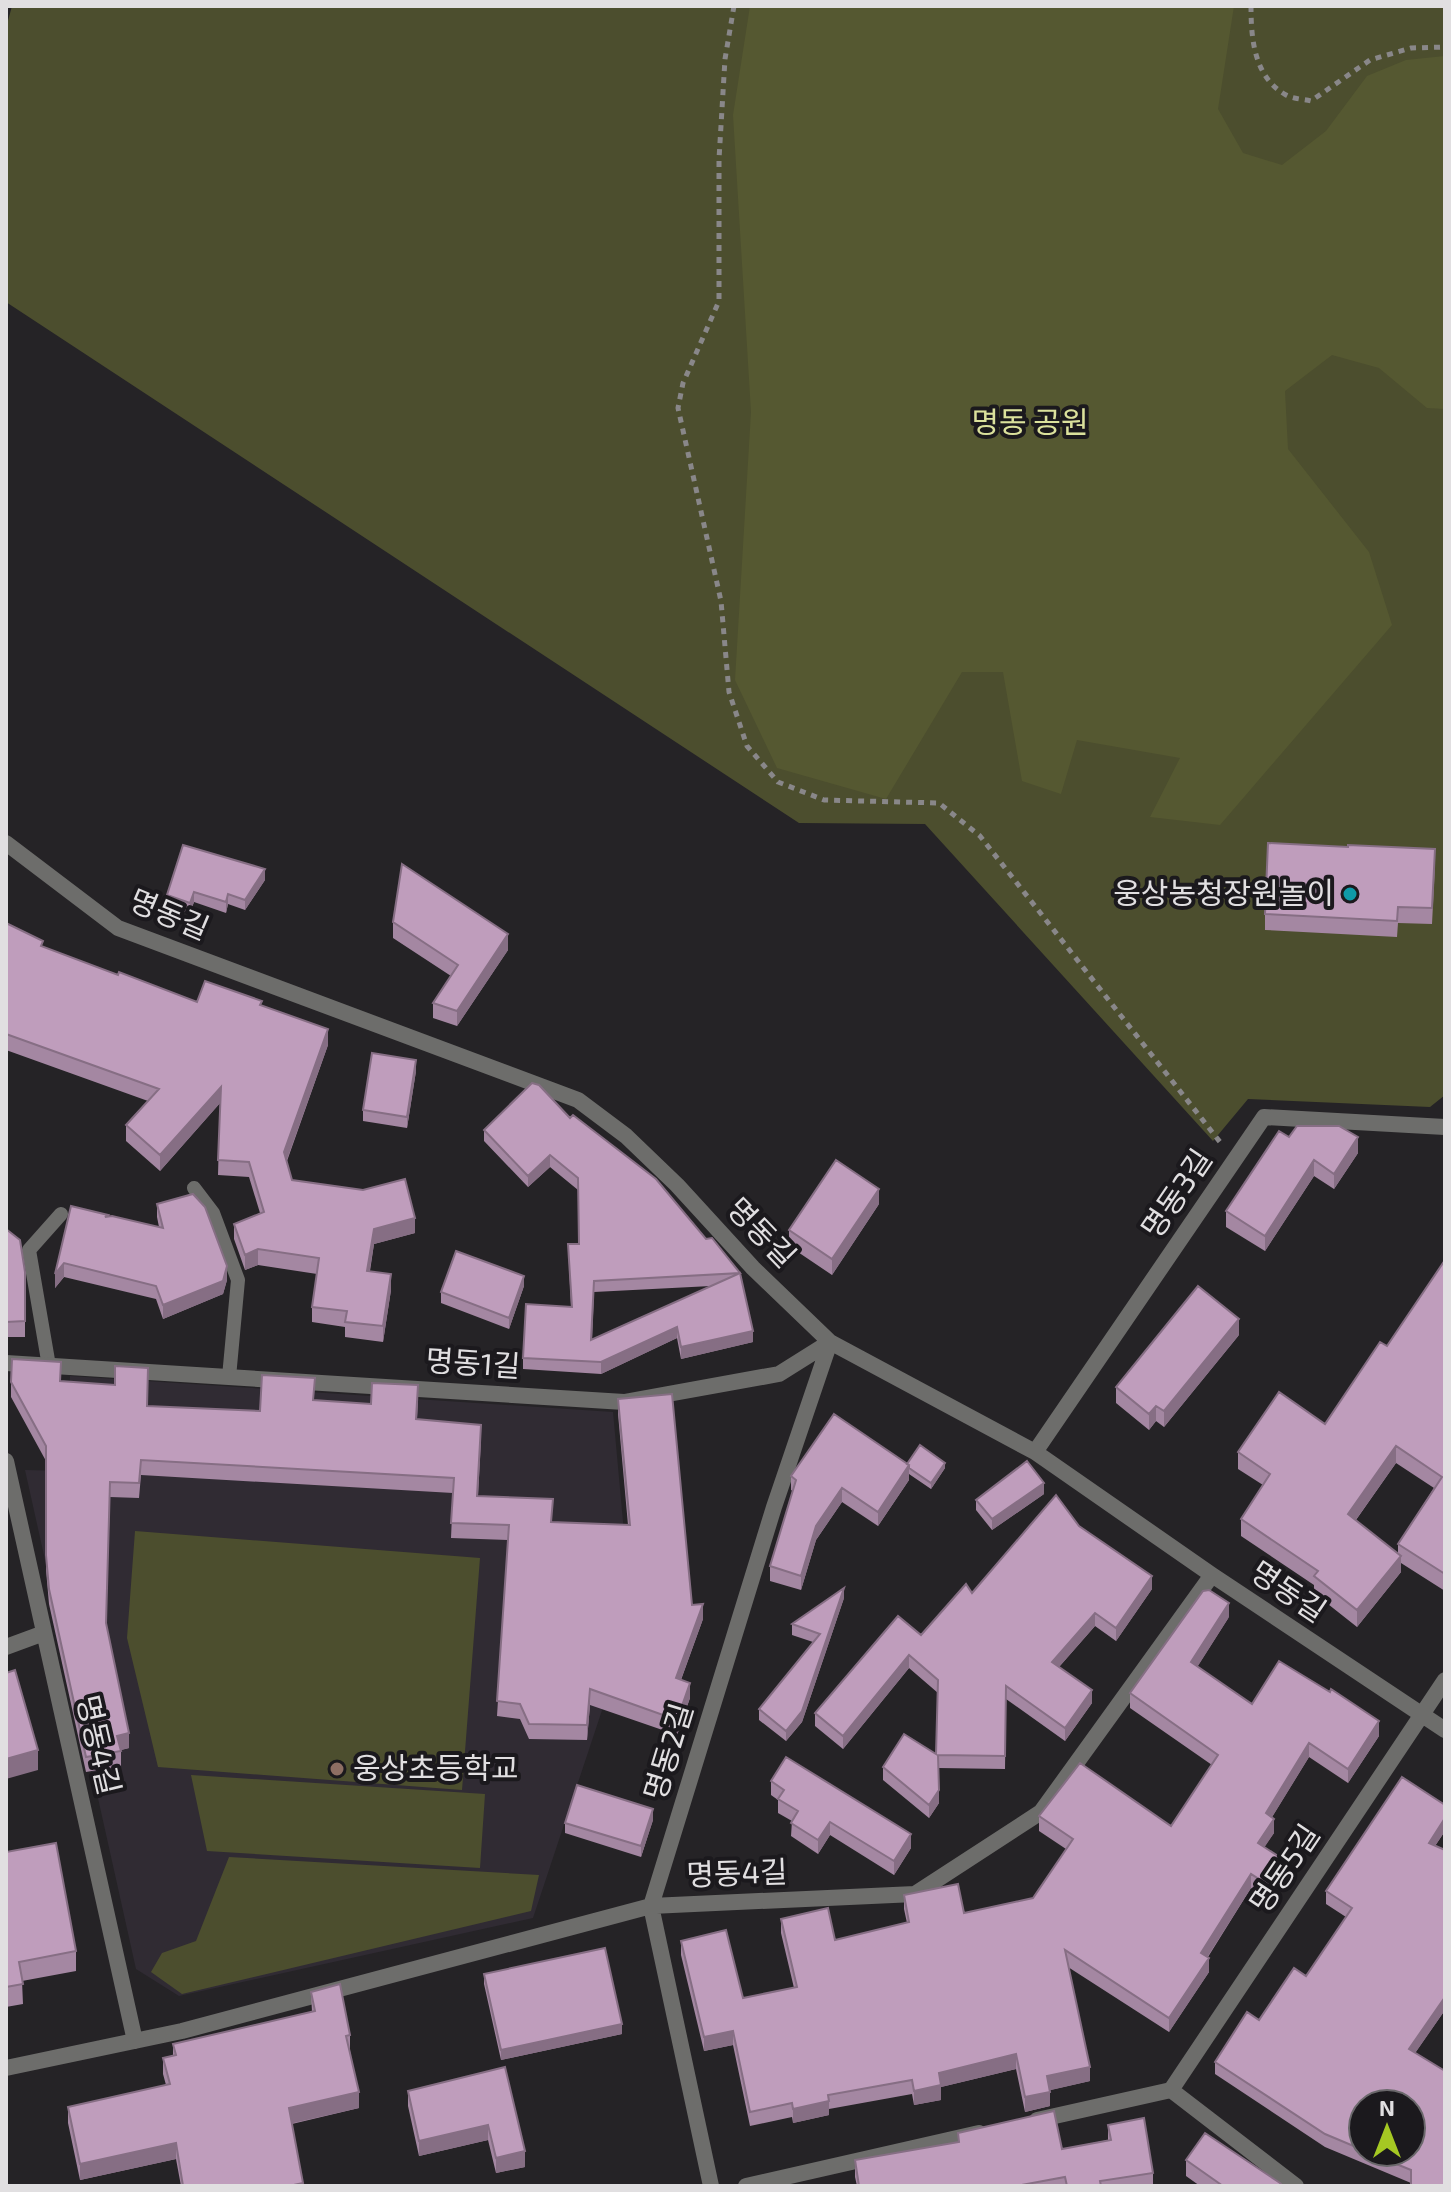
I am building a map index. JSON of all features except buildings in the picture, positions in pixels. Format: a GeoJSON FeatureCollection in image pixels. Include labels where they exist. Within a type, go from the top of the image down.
{"type":"FeatureCollection","features":[{"type":"Feature","properties":{"kind":"street","name":"명동길"},"geometry":{"type":"LineString","coordinates":[[6,843],[118,928],[578,1100],[626,1136],[677,1185],[753,1268],[830,1342],[1035,1452],[1212,1575],[1445,1730]]}},
{"type":"Feature","properties":{"kind":"street","name":"명동3길"},"geometry":{"type":"LineString","coordinates":[[1035,1452],[1264,1117],[1445,1127]]}},
{"type":"Feature","properties":{"kind":"street","name":"명동1길"},"geometry":{"type":"LineString","coordinates":[[6,1363],[624,1402],[779,1374],[830,1342]]}},
{"type":"Feature","properties":{"kind":"street","name":"명동2길"},"geometry":{"type":"LineString","coordinates":[[711,2186],[651,1906],[774,1507],[830,1342]]}},
{"type":"Feature","properties":{"kind":"street","name":"명동4길"},"geometry":{"type":"LineString","coordinates":[[6,1461],[135,2041]]}},
{"type":"Feature","properties":{"kind":"street","name":"명동4길"},"geometry":{"type":"LineString","coordinates":[[6,2068],[182,2031],[651,1906],[915,1894],[1041,1812],[1212,1575]]}},
{"type":"Feature","properties":{"kind":"street"},"geometry":{"type":"LineString","coordinates":[[6,1647],[44,1633]]}},
{"type":"Feature","properties":{"kind":"street","name":"명동5길"},"geometry":{"type":"LineString","coordinates":[[1171,2090],[1445,1680]]}},
{"type":"Feature","properties":{"kind":"street"},"geometry":{"type":"LineString","coordinates":[[1020,2124],[1171,2090],[1296,2186]]}},
{"type":"Feature","properties":{"kind":"street"},"geometry":{"type":"LineString","coordinates":[[746,2186],[989,2131]]}},
{"type":"Feature","properties":{"kind":"lane"},"geometry":{"type":"LineString","coordinates":[[194,1188],[213,1213],[238,1280],[229,1377]]}},
{"type":"Feature","properties":{"kind":"lane"},"geometry":{"type":"LineString","coordinates":[[49,1366],[29,1250],[61,1214]]}},
{"type":"Feature","properties":{"kind":"path"},"geometry":{"type":"LineString","coordinates":[[734,6],[725,59],[721,130],[719,301],[683,383],[678,408],[721,601],[729,692],[747,746],[778,782],[824,800],[939,803],[980,836],[1234,1160]]}},
{"type":"Feature","properties":{"kind":"path"},"geometry":{"type":"LineString","coordinates":[[1251,6],[1253,49],[1267,78],[1287,96],[1311,101],[1370,60],[1411,48],[1445,47]]}},
{"type":"Feature","properties":{"kind":"shaded area","name":"웅상초등학교"},"geometry":{"type":"Polygon","coordinates":[[[70,1376],[613,1412],[632,1620],[533,1918],[179,1996],[136,1969],[25,1470],[66,1471],[70,1376]]]}},
{"type":"Feature","properties":{"kind":"green space","name":"명동 공원"},"geometry":{"type":"Polygon","coordinates":[[[12,6],[1445,6],[1445,1095],[1430,1107],[1248,1099],[1213,1141],[925,824],[799,823],[6,302],[6,28],[12,6]]]}},
{"type":"Feature","properties":{"kind":"green space"},"geometry":{"type":"Polygon","coordinates":[[[750,6],[1234,6],[1218,109],[1243,153],[1282,165],[1326,131],[1367,76],[1406,60],[1445,56],[1445,409],[1427,408],[1379,368],[1332,355],[1285,391],[1288,449],[1369,552],[1392,625],[1220,825],[1150,817],[1180,758],[1077,740],[1061,794],[1022,781],[1003,672],[962,672],[886,799],[777,768],[735,680],[751,412],[733,115],[750,6]]]}},
{"type":"Feature","properties":{"kind":"green space"},"geometry":{"type":"Polygon","coordinates":[[[135,1531],[480,1558],[462,1790],[158,1767],[127,1638],[135,1531]]]}},
{"type":"Feature","properties":{"kind":"green space"},"geometry":{"type":"Polygon","coordinates":[[[191,1775],[485,1794],[480,1868],[207,1851],[191,1775]]]}},
{"type":"Feature","properties":{"kind":"green space"},"geometry":{"type":"Polygon","coordinates":[[[229,1857],[539,1875],[531,1911],[182,1994],[151,1972],[162,1953],[196,1941],[229,1857]]]}},
{"type":"Feature","properties":{"kind":"place","name":"웅상농청장원놀이"},"geometry":{"type":"Point","coordinates":[1350,894]}},
{"type":"Feature","properties":{"kind":"place","name":"웅상초등학교"},"geometry":{"type":"Point","coordinates":[337,1769]}}]}
